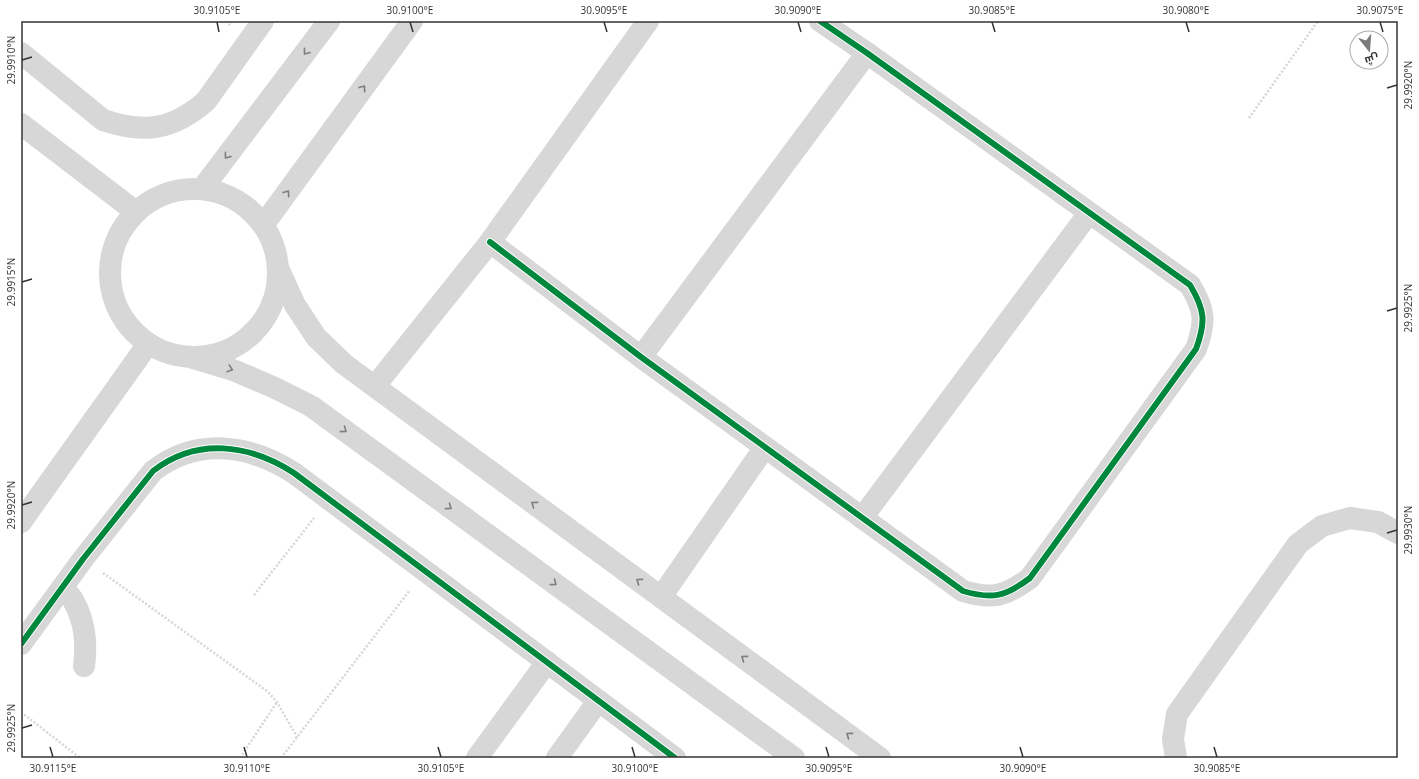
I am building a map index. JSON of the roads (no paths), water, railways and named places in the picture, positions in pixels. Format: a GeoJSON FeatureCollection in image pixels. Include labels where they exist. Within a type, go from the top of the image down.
{"type":"FeatureCollection","features":[{"type":"Feature","properties":{"kind":"street"},"geometry":{"type":"LineString","coordinates":[[21,53],[103,120],[134,128],[150,128],[166,125],[180,120],[194,112],[206,101],[263,21]]}},
{"type":"Feature","properties":{"kind":"street"},"geometry":{"type":"LineString","coordinates":[[202,189],[329,21]]}},
{"type":"Feature","properties":{"kind":"street"},"geometry":{"type":"LineString","coordinates":[[264,224],[412,21]]}},
{"type":"Feature","properties":{"kind":"street"},"geometry":{"type":"LineString","coordinates":[[375,386],[490,242],[648,21]]}},
{"type":"Feature","properties":{"kind":"street"},"geometry":{"type":"LineString","coordinates":[[490,242],[640,357],[963,591],[980,596],[999,595],[1015,589],[1030,578],[1196,350],[1202,333],[1203,316],[1199,300],[1190,285],[867,53],[820,21]]}},
{"type":"Feature","properties":{"kind":"street"},"geometry":{"type":"LineString","coordinates":[[640,357],[867,53]]}},
{"type":"Feature","properties":{"kind":"street"},"geometry":{"type":"LineString","coordinates":[[21,124],[136,212]]}},
{"type":"Feature","properties":{"kind":"street"},"geometry":{"type":"LineString","coordinates":[[193,358],[216,355],[237,346],[255,332],[268,314],[277,292],[279,270],[275,246],[264,224],[247,207],[226,195],[202,189],[178,190],[156,198],[136,212],[124,225],[116,241],[111,258],[110,283],[116,307],[129,328],[148,344],[162,351],[178,356],[193,358],[233,370],[273,387],[311,406],[794,758]]}},
{"type":"Feature","properties":{"kind":"street"},"geometry":{"type":"LineString","coordinates":[[862,518],[1088,212]]}},
{"type":"Feature","properties":{"kind":"street"},"geometry":{"type":"LineString","coordinates":[[279,270],[295,305],[316,337],[344,364],[880,758]]}},
{"type":"Feature","properties":{"kind":"street"},"geometry":{"type":"LineString","coordinates":[[21,522],[148,344]]}},
{"type":"Feature","properties":{"kind":"street"},"geometry":{"type":"LineString","coordinates":[[661,597],[765,447]]}},
{"type":"Feature","properties":{"kind":"street"},"geometry":{"type":"LineString","coordinates":[[21,644],[83,559],[153,471],[165,462],[180,455],[196,451],[213,449],[246,451],[279,463],[675,758]]}},
{"type":"Feature","properties":{"kind":"street"},"geometry":{"type":"LineString","coordinates":[[1176,758],[1173,739],[1177,714],[1298,544],[1322,526],[1350,518],[1378,522],[1398,533]]}},
{"type":"Feature","properties":{"kind":"street"},"geometry":{"type":"LineString","coordinates":[[63,588],[74,601],[83,625],[86,652],[84,666]]}},
{"type":"Feature","properties":{"kind":"street"},"geometry":{"type":"LineString","coordinates":[[477,758],[547,662]]}},
{"type":"Feature","properties":{"kind":"street"},"geometry":{"type":"LineString","coordinates":[[557,758],[598,701]]}}]}
